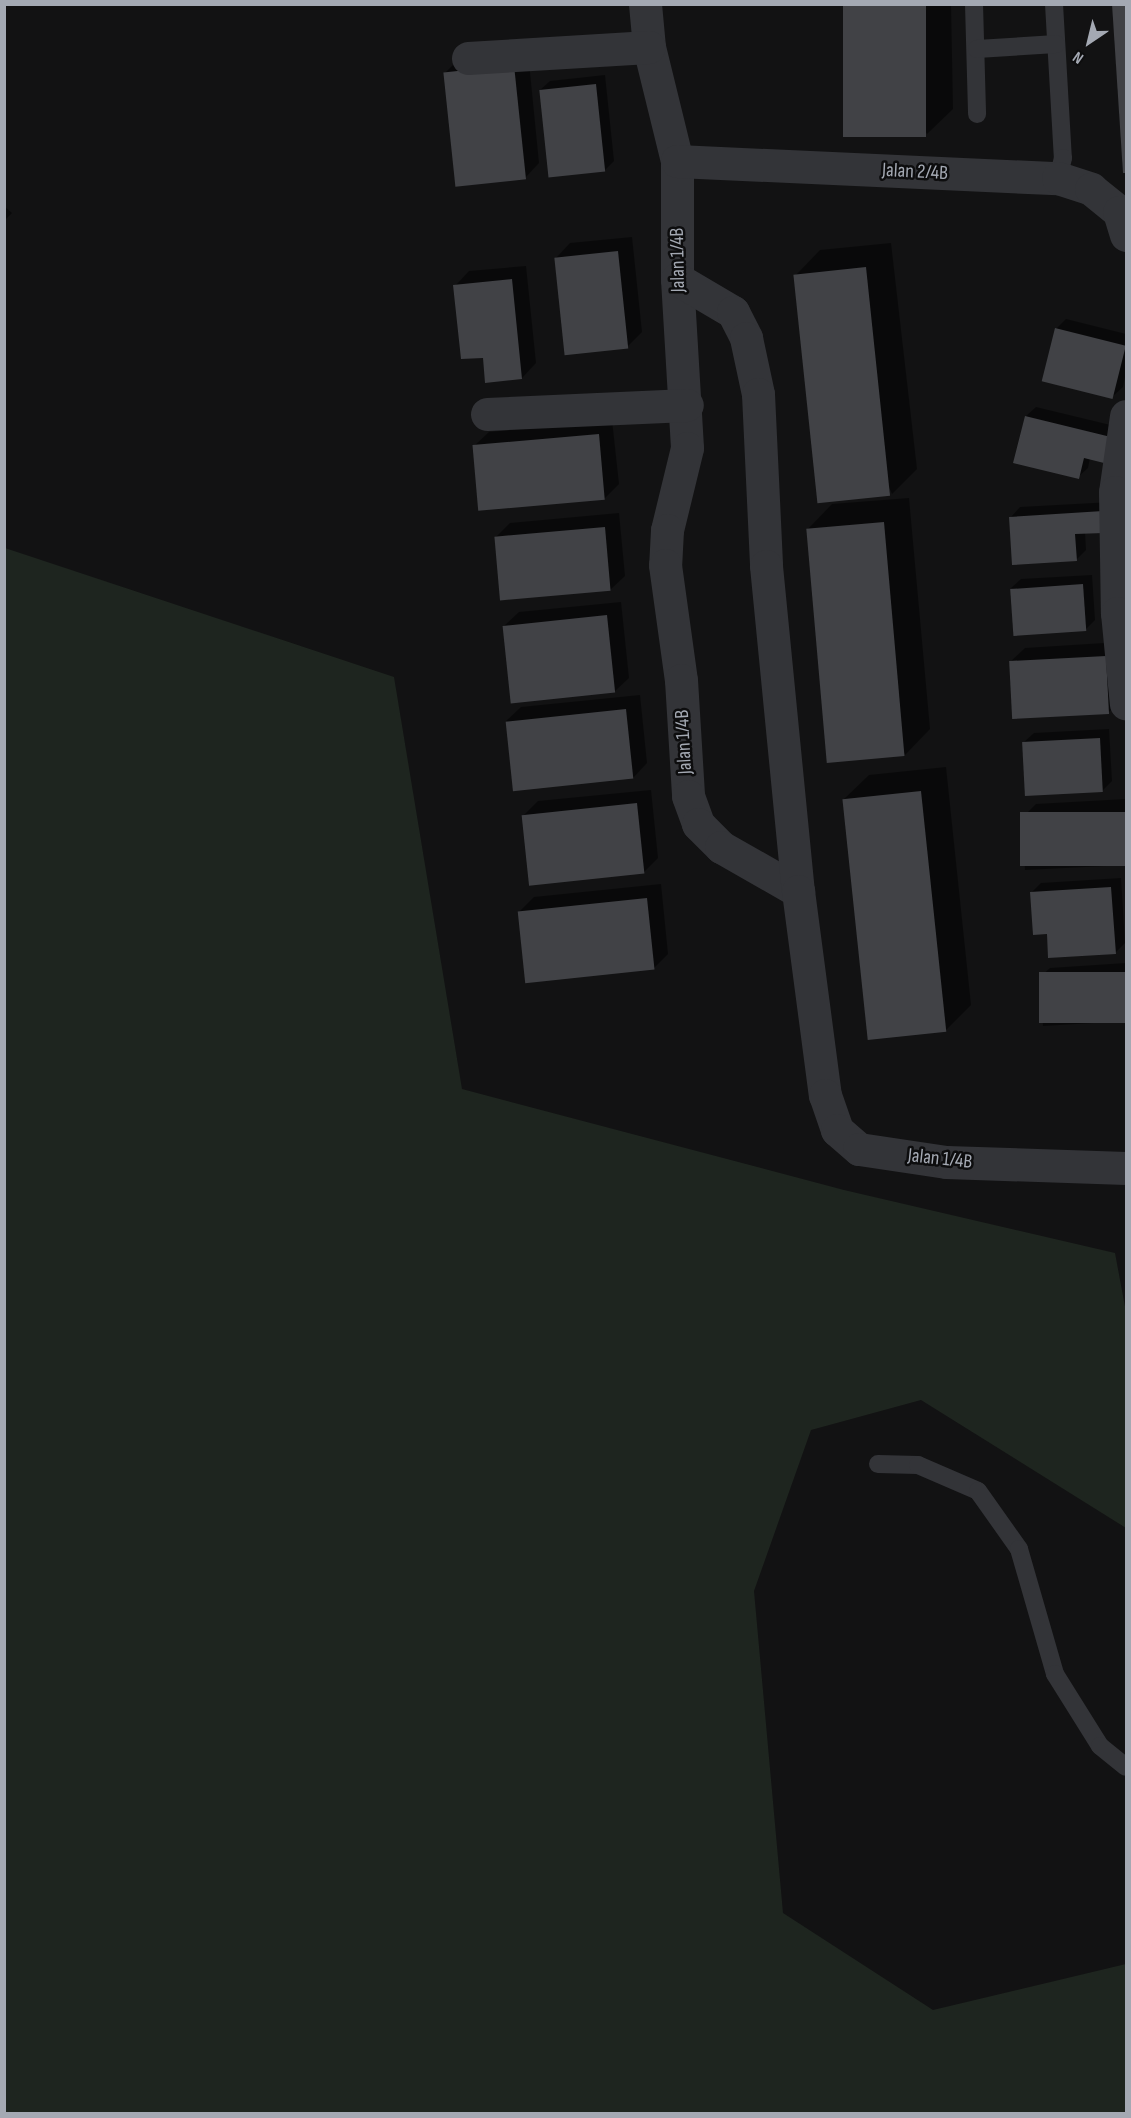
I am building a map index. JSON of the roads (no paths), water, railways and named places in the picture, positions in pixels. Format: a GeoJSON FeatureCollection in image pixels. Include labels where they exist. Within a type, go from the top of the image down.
{"type":"FeatureCollection","features":[{"type":"Feature","properties":{"kind":"street","name":"Jalan 1/4B"},"geometry":{"type":"LineString","coordinates":[[645,4],[649,47],[677,161],[677,279],[687,405],[685,467],[667,530],[665,565],[681,680],[688,796],[698,824],[721,847],[798,891],[825,1095],[837,1130],[859,1149],[946,1162],[1126,1168]]}},
{"type":"Feature","properties":{"kind":"street"},"geometry":{"type":"LineString","coordinates":[[468,58],[649,47]]}},
{"type":"Feature","properties":{"kind":"street","name":"Jalan 2/4B"},"geometry":{"type":"LineString","coordinates":[[677,161],[1058,178],[1091,189],[1119,212],[1126,235]]}},
{"type":"Feature","properties":{"kind":"street"},"geometry":{"type":"LineString","coordinates":[[677,279],[733,312],[746,338],[758,393],[766,566],[798,891]]}},
{"type":"Feature","properties":{"kind":"street"},"geometry":{"type":"LineString","coordinates":[[487,414],[687,405]]}},
{"type":"Feature","properties":{"kind":"street"},"geometry":{"type":"LineString","coordinates":[[1126,416],[1115,492],[1117,613],[1126,704]]}},
{"type":"Feature","properties":{"kind":"lane"},"geometry":{"type":"LineString","coordinates":[[974,4],[977,114]]}},
{"type":"Feature","properties":{"kind":"lane"},"geometry":{"type":"LineString","coordinates":[[1054,4],[1063,158],[1058,178]]}},
{"type":"Feature","properties":{"kind":"lane"},"geometry":{"type":"LineString","coordinates":[[977,49],[1056,44]]}},
{"type":"Feature","properties":{"kind":"lane"},"geometry":{"type":"LineString","coordinates":[[878,1464],[918,1465],[978,1491],[1019,1549],[1055,1674],[1100,1746],[1126,1767]]}}]}
